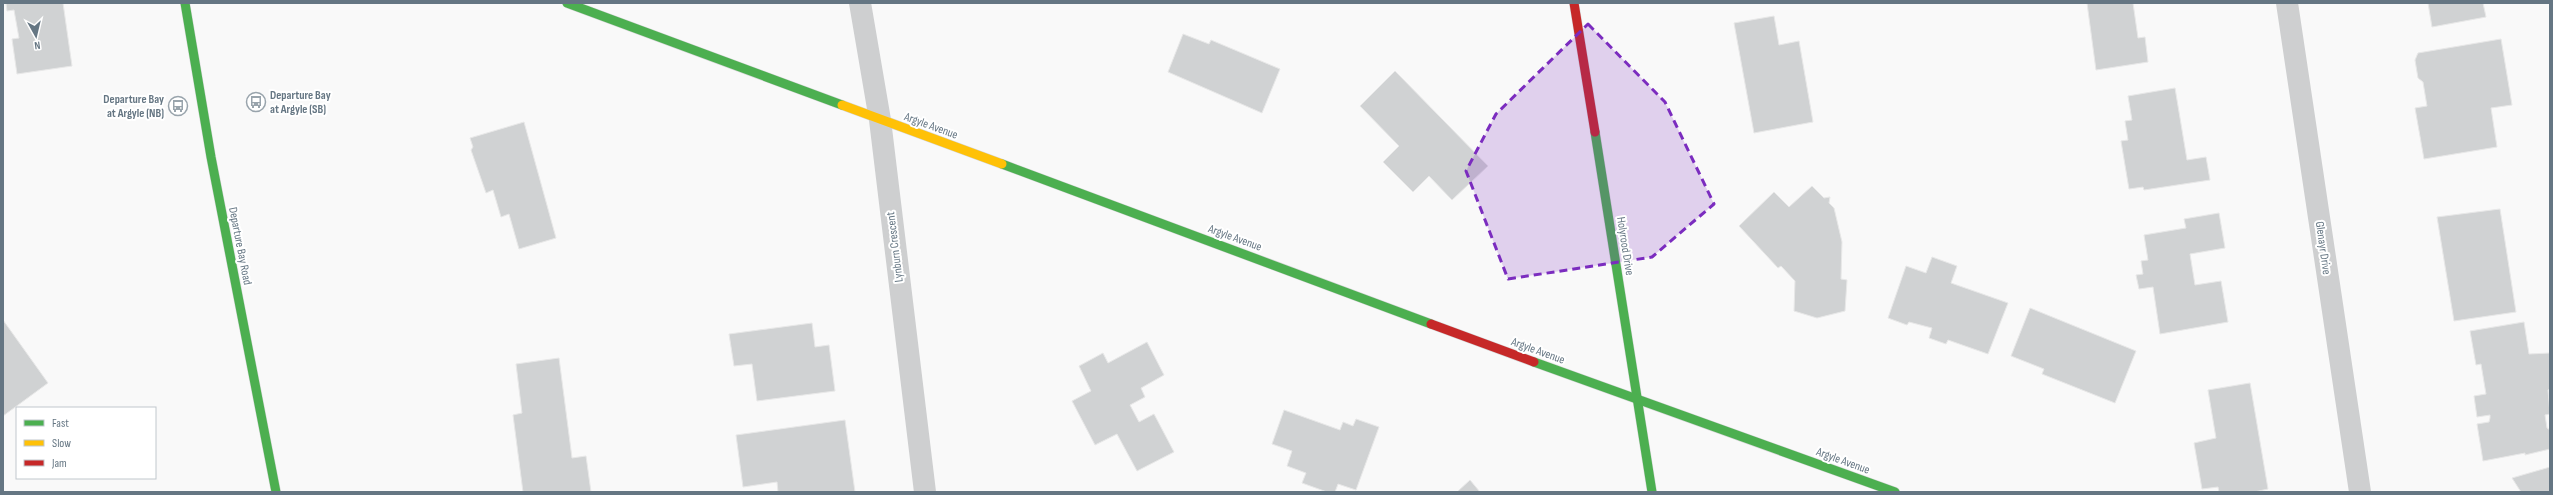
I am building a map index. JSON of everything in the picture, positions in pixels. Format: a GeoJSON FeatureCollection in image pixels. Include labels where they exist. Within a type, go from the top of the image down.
{"type":"FeatureCollection","features":[{"type":"Feature","properties":{"kind":"street","name":"Departure Bay Road"},"geometry":{"type":"LineString","coordinates":[[185,3],[211,157],[276,492]]}},
{"type":"Feature","properties":{"kind":"street","name":"Argyle Avenue"},"geometry":{"type":"LineString","coordinates":[[567,3],[1637,400],[1895,492]]}},
{"type":"Feature","properties":{"kind":"street","name":"Lynburn Crescent"},"geometry":{"type":"LineString","coordinates":[[860,3],[880,120],[925,492]]}},
{"type":"Feature","properties":{"kind":"street","name":"Holyrood Drive"},"geometry":{"type":"LineString","coordinates":[[1574,3],[1652,492]]}},
{"type":"Feature","properties":{"kind":"street","name":"Glenayr Drive"},"geometry":{"type":"LineString","coordinates":[[2287,3],[2360,492]]}},
{"type":"Feature","properties":{"kind":"highlighted area"},"geometry":{"type":"Polygon","coordinates":[[[1588,24],[1665,102],[1714,204],[1652,257],[1508,279],[1466,171],[1496,114],[1588,24]]]}},
{"type":"Feature","properties":{"kind":"building"},"geometry":{"type":"Polygon","coordinates":[[[6,3],[63,3],[72,66],[17,74],[12,39],[19,38],[14,10],[7,11],[6,3]]]}},
{"type":"Feature","properties":{"kind":"building"},"geometry":{"type":"Polygon","coordinates":[[[2087,3],[2133,3],[2138,38],[2145,37],[2148,62],[2096,70],[2087,3]]]}},
{"type":"Feature","properties":{"kind":"building"},"geometry":{"type":"Polygon","coordinates":[[[2428,3],[2483,3],[2486,17],[2432,27],[2428,3]]]}},
{"type":"Feature","properties":{"kind":"building"},"geometry":{"type":"Polygon","coordinates":[[[1774,16],[1779,45],[1799,41],[1813,122],[1754,133],[1734,23],[1774,16]]]}},
{"type":"Feature","properties":{"kind":"building"},"geometry":{"type":"Polygon","coordinates":[[[1183,34],[1209,44],[1211,40],[1280,69],[1262,113],[1168,72],[1183,34]]]}},
{"type":"Feature","properties":{"kind":"building"},"geometry":{"type":"Polygon","coordinates":[[[2501,39],[2512,105],[2491,108],[2497,147],[2424,159],[2415,108],[2427,106],[2423,82],[2418,78],[2415,60],[2418,53],[2501,39]]]}},
{"type":"Feature","properties":{"kind":"building"},"geometry":{"type":"Polygon","coordinates":[[[1395,71],[1488,166],[1452,200],[1429,176],[1413,192],[1383,162],[1399,146],[1360,106],[1395,71]]]}},
{"type":"Feature","properties":{"kind":"building"},"geometry":{"type":"Polygon","coordinates":[[[2175,88],[2187,160],[2206,157],[2210,180],[2144,190],[2143,187],[2129,189],[2121,141],[2128,140],[2125,121],[2132,120],[2128,96],[2175,88]]]}},
{"type":"Feature","properties":{"kind":"building"},"geometry":{"type":"Polygon","coordinates":[[[524,122],[556,238],[519,249],[509,214],[501,217],[493,190],[486,193],[471,150],[473,147],[470,138],[524,122]]]}},
{"type":"Feature","properties":{"kind":"building"},"geometry":{"type":"Polygon","coordinates":[[[1812,186],[1824,198],[1830,197],[1829,203],[1834,208],[1842,242],[1841,279],[1847,280],[1845,311],[1817,318],[1794,311],[1795,281],[1781,266],[1778,268],[1739,226],[1774,192],[1789,207],[1812,186]]]}},
{"type":"Feature","properties":{"kind":"building"},"geometry":{"type":"Polygon","coordinates":[[[2500,209],[2516,312],[2454,321],[2437,217],[2500,209]]]}},
{"type":"Feature","properties":{"kind":"building"},"geometry":{"type":"Polygon","coordinates":[[[2219,213],[2225,248],[2190,254],[2195,285],[2221,281],[2228,322],[2160,334],[2153,287],[2139,289],[2136,275],[2143,274],[2141,261],[2148,260],[2144,235],[2186,228],[2184,219],[2219,213]]]}},
{"type":"Feature","properties":{"kind":"building"},"geometry":{"type":"Polygon","coordinates":[[[1932,257],[1957,266],[1951,283],[2008,303],[1988,354],[1948,340],[1946,344],[1929,338],[1932,328],[1909,322],[1907,325],[1888,318],[1906,266],[1926,273],[1932,257]]]}},
{"type":"Feature","properties":{"kind":"building"},"geometry":{"type":"Polygon","coordinates":[[[2030,308],[2136,351],[2115,403],[2042,374],[2044,369],[2011,356],[2030,308]]]}},
{"type":"Feature","properties":{"kind":"building"},"geometry":{"type":"Polygon","coordinates":[[[3,320],[48,383],[3,416],[3,320]]]}},
{"type":"Feature","properties":{"kind":"building"},"geometry":{"type":"Polygon","coordinates":[[[2524,322],[2529,354],[2550,353],[2550,389],[2548,390],[2550,414],[2545,415],[2547,428],[2550,430],[2550,449],[2525,455],[2525,453],[2483,461],[2477,424],[2489,422],[2490,415],[2477,417],[2474,396],[2486,394],[2481,364],[2476,365],[2470,331],[2524,322]]]}},
{"type":"Feature","properties":{"kind":"building"},"geometry":{"type":"Polygon","coordinates":[[[812,323],[815,347],[829,345],[835,391],[757,401],[752,364],[734,366],[729,334],[812,323]]]}},
{"type":"Feature","properties":{"kind":"building"},"geometry":{"type":"Polygon","coordinates":[[[1147,342],[1164,375],[1141,388],[1145,397],[1130,405],[1139,422],[1154,414],[1174,452],[1137,471],[1117,434],[1095,445],[1072,401],[1091,391],[1079,366],[1103,353],[1108,363],[1147,342]]]}},
{"type":"Feature","properties":{"kind":"building"},"geometry":{"type":"Polygon","coordinates":[[[559,358],[572,458],[586,456],[591,492],[523,492],[513,415],[522,413],[516,364],[559,358]]]}},
{"type":"Feature","properties":{"kind":"building"},"geometry":{"type":"Polygon","coordinates":[[[2250,383],[2268,489],[2254,492],[2219,492],[2218,487],[2202,489],[2194,443],[2216,438],[2208,390],[2250,383]]]}},
{"type":"Feature","properties":{"kind":"building"},"geometry":{"type":"Polygon","coordinates":[[[1284,410],[1340,430],[1343,422],[1353,426],[1356,419],[1379,427],[1356,490],[1338,484],[1335,492],[1327,492],[1302,483],[1306,473],[1287,466],[1292,451],[1272,444],[1284,410]]]}},
{"type":"Feature","properties":{"kind":"building"},"geometry":{"type":"Polygon","coordinates":[[[845,420],[855,492],[778,492],[777,482],[743,487],[736,435],[845,420]]]}},
{"type":"Feature","properties":{"kind":"building"},"geometry":{"type":"Polygon","coordinates":[[[2550,467],[2550,492],[2521,492],[2512,478],[2550,467]]]}},
{"type":"Feature","properties":{"kind":"building"},"geometry":{"type":"Polygon","coordinates":[[[1470,480],[1480,492],[1457,492],[1470,480]]]}},
{"type":"Feature","properties":{"kind":"traffic: fast"},"geometry":{"type":"LineString","coordinates":[[185,3],[211,157],[276,492]]}},
{"type":"Feature","properties":{"kind":"traffic: fast"},"geometry":{"type":"LineString","coordinates":[[567,3],[842,105]]}},
{"type":"Feature","properties":{"kind":"traffic: fast"},"geometry":{"type":"LineString","coordinates":[[1595,132],[1652,492]]}},
{"type":"Feature","properties":{"kind":"traffic: fast"},"geometry":{"type":"LineString","coordinates":[[1002,164],[1431,324]]}},
{"type":"Feature","properties":{"kind":"traffic: fast"},"geometry":{"type":"LineString","coordinates":[[1534,362],[1895,492]]}},
{"type":"Feature","properties":{"kind":"traffic: slow"},"geometry":{"type":"LineString","coordinates":[[842,105],[1002,164]]}},
{"type":"Feature","properties":{"kind":"traffic: jam"},"geometry":{"type":"LineString","coordinates":[[1574,3],[1595,132]]}},
{"type":"Feature","properties":{"kind":"traffic: jam"},"geometry":{"type":"LineString","coordinates":[[1431,324],[1534,362]]}},
{"type":"Feature","properties":{"kind":"place","name":"Departure Bay at Argyle (SB)"},"geometry":{"type":"Point","coordinates":[256,102]}},
{"type":"Feature","properties":{"kind":"place","name":"Departure Bay at Argyle (NB)"},"geometry":{"type":"Point","coordinates":[178,106]}}]}
